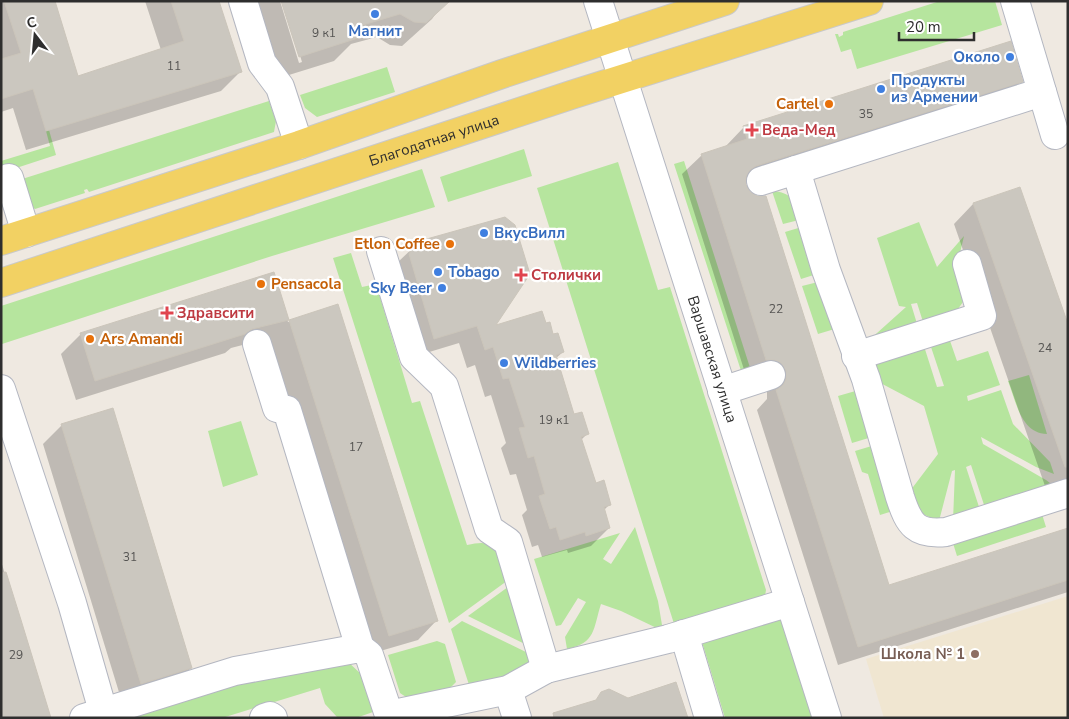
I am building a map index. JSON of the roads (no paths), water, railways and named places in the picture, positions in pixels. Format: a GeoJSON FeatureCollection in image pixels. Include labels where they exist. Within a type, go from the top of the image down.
{"type":"FeatureCollection","features":[{"type":"Feature","properties":{"kind":"main road"},"geometry":{"type":"LineString","coordinates":[[14,237],[299,145],[610,38],[725,1]]}},
{"type":"Feature","properties":{"kind":"main road","name":"Благодатная улица"},"geometry":{"type":"LineString","coordinates":[[1,283],[869,1]]}},
{"type":"Feature","properties":{"kind":"street"},"geometry":{"type":"LineString","coordinates":[[243,1],[262,63],[280,87],[299,145]]}},
{"type":"Feature","properties":{"kind":"street","name":"Варшавская улица"},"geometry":{"type":"LineString","coordinates":[[598,1],[827,718]]}},
{"type":"Feature","properties":{"kind":"street"},"geometry":{"type":"LineString","coordinates":[[1015,1],[1055,135]]}},
{"type":"Feature","properties":{"kind":"street"},"geometry":{"type":"LineString","coordinates":[[761,181],[1042,92]]}},
{"type":"Feature","properties":{"kind":"street"},"geometry":{"type":"LineString","coordinates":[[796,170],[826,270],[866,379],[904,512],[920,530],[928,533],[946,532],[1068,493]]}},
{"type":"Feature","properties":{"kind":"street"},"geometry":{"type":"LineString","coordinates":[[8,178],[14,237]]}},
{"type":"Feature","properties":{"kind":"street"},"geometry":{"type":"LineString","coordinates":[[381,251],[414,357],[444,386],[489,529],[508,542],[546,669]]}},
{"type":"Feature","properties":{"kind":"street"},"geometry":{"type":"LineString","coordinates":[[856,356],[982,316],[967,264]]}},
{"type":"Feature","properties":{"kind":"street"},"geometry":{"type":"LineString","coordinates":[[257,344],[277,408],[286,410],[360,648],[368,655],[384,717],[508,690],[546,669],[684,634],[790,602]]}},
{"type":"Feature","properties":{"kind":"street"},"geometry":{"type":"LineString","coordinates":[[722,390],[771,375]]}},
{"type":"Feature","properties":{"kind":"street"},"geometry":{"type":"LineString","coordinates":[[1,389],[72,603],[94,715],[236,671],[360,648]]}},
{"type":"Feature","properties":{"kind":"street"},"geometry":{"type":"LineString","coordinates":[[684,634],[709,718]]}},
{"type":"Feature","properties":{"kind":"street"},"geometry":{"type":"LineString","coordinates":[[508,690],[517,718]]}},
{"type":"Feature","properties":{"kind":"street"},"geometry":{"type":"LineString","coordinates":[[264,718],[270,716],[273,718]]}},
{"type":"Feature","properties":{"kind":"place","name":"Магнит"},"geometry":{"type":"Point","coordinates":[375,14]}},
{"type":"Feature","properties":{"kind":"place","name":"Около"},"geometry":{"type":"Point","coordinates":[1010,57]}},
{"type":"Feature","properties":{"kind":"place","name":"Продукты из Армении"},"geometry":{"type":"Point","coordinates":[881,89]}},
{"type":"Feature","properties":{"kind":"place","name":"Cartel"},"geometry":{"type":"Point","coordinates":[829,104]}},
{"type":"Feature","properties":{"kind":"place","name":"Веда-Мед"},"geometry":{"type":"Point","coordinates":[752,130]}},
{"type":"Feature","properties":{"kind":"place","name":"ВкусВилл"},"geometry":{"type":"Point","coordinates":[484,233]}},
{"type":"Feature","properties":{"kind":"place","name":"Etlon Coffee"},"geometry":{"type":"Point","coordinates":[450,244]}},
{"type":"Feature","properties":{"kind":"place","name":"Tobago"},"geometry":{"type":"Point","coordinates":[438,272]}},
{"type":"Feature","properties":{"kind":"place","name":"Столички"},"geometry":{"type":"Point","coordinates":[521,275]}},
{"type":"Feature","properties":{"kind":"place","name":"Pensacola"},"geometry":{"type":"Point","coordinates":[261,284]}},
{"type":"Feature","properties":{"kind":"place","name":"Sky Beer"},"geometry":{"type":"Point","coordinates":[442,288]}},
{"type":"Feature","properties":{"kind":"place","name":"Здравсити"},"geometry":{"type":"Point","coordinates":[167,313]}},
{"type":"Feature","properties":{"kind":"place","name":"Ars Amandi"},"geometry":{"type":"Point","coordinates":[90,339]}},
{"type":"Feature","properties":{"kind":"place","name":"Wildberries"},"geometry":{"type":"Point","coordinates":[504,363]}},
{"type":"Feature","properties":{"kind":"place","name":"Школа № 1"},"geometry":{"type":"Point","coordinates":[975,654]}}]}
